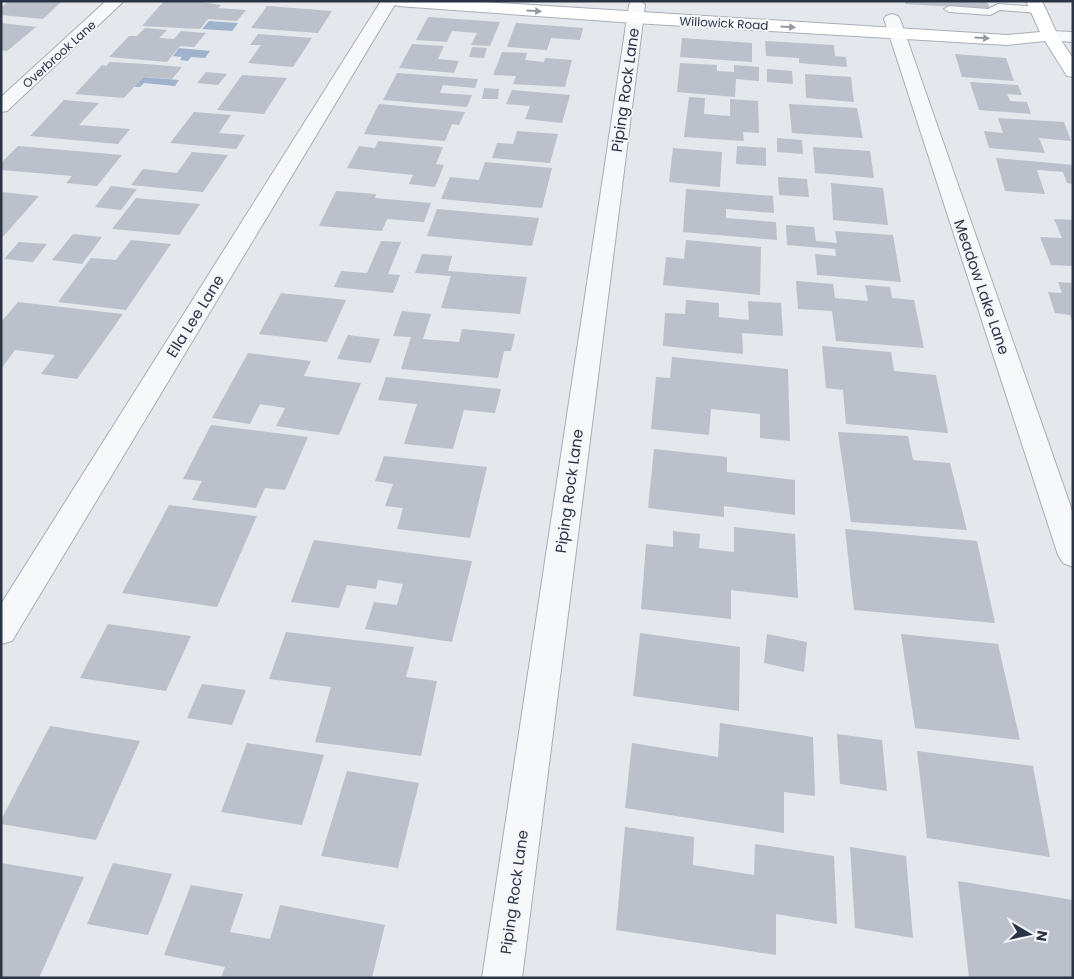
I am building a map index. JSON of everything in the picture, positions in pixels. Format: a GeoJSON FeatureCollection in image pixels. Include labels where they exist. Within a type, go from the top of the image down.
{"type":"FeatureCollection","features":[{"type":"Feature","properties":{"kind":"main road","name":"Willowick Road"},"geometry":{"type":"LineString","coordinates":[[398,1],[637,8],[894,26],[1006,40],[1050,36]]}},
{"type":"Feature","properties":{"kind":"main road","name":"Willowick Road"},"geometry":{"type":"LineString","coordinates":[[590,1],[637,8]]}},
{"type":"Feature","properties":{"kind":"main road"},"geometry":{"type":"LineString","coordinates":[[1036,5],[1050,36],[1073,72]]}},
{"type":"Feature","properties":{"kind":"main road","name":"Willowick Road"},"geometry":{"type":"LineString","coordinates":[[894,26],[950,13],[1050,36]]}},
{"type":"Feature","properties":{"kind":"street","name":"Overbrook Lane"},"geometry":{"type":"LineString","coordinates":[[1,107],[116,1]]}},
{"type":"Feature","properties":{"kind":"street","name":"Ella Lee Lane"},"geometry":{"type":"LineString","coordinates":[[1,631],[389,1]]}},
{"type":"Feature","properties":{"kind":"street","name":"Piping Rock Lane"},"geometry":{"type":"LineString","coordinates":[[502,978],[637,8]]}},
{"type":"Feature","properties":{"kind":"street","name":"Meadow Lake Lane"},"geometry":{"type":"LineString","coordinates":[[894,26],[1073,555]]}},
{"type":"Feature","properties":{"kind":"street","name":"Willowick Road"},"geometry":{"type":"LineString","coordinates":[[1050,36],[1073,37]]}},
{"type":"Feature","properties":{"kind":"lane"},"geometry":{"type":"LineString","coordinates":[[950,13],[990,12],[998,7],[1036,5]]}},
{"type":"Feature","properties":{"kind":"water"},"geometry":{"type":"Polygon","coordinates":[[[209,21],[238,23],[232,31],[202,29],[209,21]]]}},
{"type":"Feature","properties":{"kind":"water"},"geometry":{"type":"Polygon","coordinates":[[[179,48],[210,51],[205,58],[191,57],[188,61],[180,60],[182,57],[173,56],[179,48]]]}},
{"type":"Feature","properties":{"kind":"water"},"geometry":{"type":"Polygon","coordinates":[[[143,77],[179,80],[175,86],[144,83],[140,87],[134,87],[143,77]]]}},
{"type":"Feature","properties":{"kind":"building"},"geometry":{"type":"Polygon","coordinates":[[[9,1],[62,1],[43,19],[1,15],[1,8],[9,1]]]}},
{"type":"Feature","properties":{"kind":"building"},"geometry":{"type":"Polygon","coordinates":[[[164,1],[194,1],[221,5],[218,8],[246,10],[237,21],[208,19],[200,29],[142,26],[164,1]]]}},
{"type":"Feature","properties":{"kind":"building"},"geometry":{"type":"Polygon","coordinates":[[[905,1],[987,1],[990,9],[905,4],[905,1]]]}},
{"type":"Feature","properties":{"kind":"building"},"geometry":{"type":"Polygon","coordinates":[[[267,6],[332,11],[318,33],[251,28],[267,6]]]}},
{"type":"Feature","properties":{"kind":"building"},"geometry":{"type":"Polygon","coordinates":[[[428,17],[500,22],[490,46],[471,45],[477,33],[452,31],[447,42],[416,40],[428,17]]]}},
{"type":"Feature","properties":{"kind":"building"},"geometry":{"type":"Polygon","coordinates":[[[1,23],[36,27],[7,51],[1,50],[1,23]]]}},
{"type":"Feature","properties":{"kind":"building"},"geometry":{"type":"Polygon","coordinates":[[[516,23],[583,28],[580,40],[551,38],[547,50],[507,47],[516,23]]]}},
{"type":"Feature","properties":{"kind":"building"},"geometry":{"type":"Polygon","coordinates":[[[145,28],[167,30],[159,38],[174,39],[181,31],[206,33],[194,47],[180,46],[167,62],[109,57],[129,36],[137,36],[145,28]]]}},
{"type":"Feature","properties":{"kind":"building"},"geometry":{"type":"Polygon","coordinates":[[[258,34],[312,38],[293,67],[248,63],[261,45],[250,45],[258,34]]]}},
{"type":"Feature","properties":{"kind":"building"},"geometry":{"type":"Polygon","coordinates":[[[682,38],[752,43],[752,62],[680,57],[682,38]]]}},
{"type":"Feature","properties":{"kind":"building"},"geometry":{"type":"Polygon","coordinates":[[[765,41],[834,45],[835,56],[846,57],[847,67],[799,63],[799,58],[766,56],[765,41]]]}},
{"type":"Feature","properties":{"kind":"building"},"geometry":{"type":"Polygon","coordinates":[[[412,44],[444,46],[438,59],[459,61],[454,73],[399,68],[412,44]]]}},
{"type":"Feature","properties":{"kind":"building"},"geometry":{"type":"Polygon","coordinates":[[[472,47],[487,48],[484,58],[469,57],[472,47]]]}},
{"type":"Feature","properties":{"kind":"building"},"geometry":{"type":"Polygon","coordinates":[[[502,52],[527,53],[525,60],[544,62],[545,58],[572,60],[565,87],[513,84],[516,76],[493,75],[502,52]]]}},
{"type":"Feature","properties":{"kind":"building"},"geometry":{"type":"Polygon","coordinates":[[[955,54],[1006,58],[1014,81],[962,77],[955,54]]]}},
{"type":"Feature","properties":{"kind":"building"},"geometry":{"type":"Polygon","coordinates":[[[110,62],[182,67],[172,79],[143,77],[124,98],[75,94],[102,65],[106,66],[110,62]]]}},
{"type":"Feature","properties":{"kind":"building"},"geometry":{"type":"Polygon","coordinates":[[[680,63],[717,65],[717,71],[734,72],[734,65],[759,67],[759,81],[736,79],[735,97],[677,92],[680,63]]]}},
{"type":"Feature","properties":{"kind":"building"},"geometry":{"type":"Polygon","coordinates":[[[767,69],[792,71],[793,84],[767,82],[767,69]]]}},
{"type":"Feature","properties":{"kind":"building"},"geometry":{"type":"Polygon","coordinates":[[[206,72],[227,74],[218,85],[197,83],[206,72]]]}},
{"type":"Feature","properties":{"kind":"building"},"geometry":{"type":"Polygon","coordinates":[[[397,73],[478,79],[475,88],[443,85],[440,93],[472,95],[467,107],[383,100],[397,73]]]}},
{"type":"Feature","properties":{"kind":"building"},"geometry":{"type":"Polygon","coordinates":[[[805,74],[851,77],[854,102],[806,98],[805,74]]]}},
{"type":"Feature","properties":{"kind":"building"},"geometry":{"type":"Polygon","coordinates":[[[242,75],[287,78],[264,114],[217,110],[242,75]]]}},
{"type":"Feature","properties":{"kind":"building"},"geometry":{"type":"Polygon","coordinates":[[[970,82],[1018,85],[1022,95],[1007,94],[1010,101],[1027,102],[1031,114],[979,110],[970,82]]]}},
{"type":"Feature","properties":{"kind":"building"},"geometry":{"type":"Polygon","coordinates":[[[484,88],[499,89],[498,99],[482,99],[484,88]]]}},
{"type":"Feature","properties":{"kind":"building"},"geometry":{"type":"Polygon","coordinates":[[[512,90],[570,95],[562,123],[525,119],[530,106],[506,104],[512,90]]]}},
{"type":"Feature","properties":{"kind":"building"},"geometry":{"type":"Polygon","coordinates":[[[689,97],[705,98],[704,114],[730,116],[730,99],[758,101],[759,133],[743,132],[744,141],[684,137],[689,97]]]}},
{"type":"Feature","properties":{"kind":"building"},"geometry":{"type":"Polygon","coordinates":[[[64,100],[99,103],[79,125],[130,129],[118,144],[30,136],[64,100]]]}},
{"type":"Feature","properties":{"kind":"building"},"geometry":{"type":"Polygon","coordinates":[[[379,104],[465,112],[459,125],[452,124],[445,141],[364,134],[379,104]]]}},
{"type":"Feature","properties":{"kind":"building"},"geometry":{"type":"Polygon","coordinates":[[[789,104],[857,108],[863,138],[792,133],[789,104]]]}},
{"type":"Feature","properties":{"kind":"building"},"geometry":{"type":"Polygon","coordinates":[[[194,112],[231,115],[219,133],[245,135],[236,149],[170,143],[194,112]]]}},
{"type":"Feature","properties":{"kind":"building"},"geometry":{"type":"Polygon","coordinates":[[[998,118],[1064,122],[1071,141],[1039,138],[1045,153],[989,148],[984,131],[1003,133],[998,118]]]}},
{"type":"Feature","properties":{"kind":"building"},"geometry":{"type":"Polygon","coordinates":[[[517,131],[558,134],[550,163],[492,158],[497,143],[513,144],[517,131]]]}},
{"type":"Feature","properties":{"kind":"building"},"geometry":{"type":"Polygon","coordinates":[[[777,138],[802,140],[803,154],[777,152],[777,138]]]}},
{"type":"Feature","properties":{"kind":"building"},"geometry":{"type":"Polygon","coordinates":[[[378,141],[443,147],[436,164],[444,165],[435,187],[409,184],[413,175],[347,168],[359,146],[375,148],[378,141]]]}},
{"type":"Feature","properties":{"kind":"building"},"geometry":{"type":"Polygon","coordinates":[[[18,146],[122,155],[97,186],[66,183],[72,176],[1,170],[1,163],[18,146]]]}},
{"type":"Feature","properties":{"kind":"building"},"geometry":{"type":"Polygon","coordinates":[[[737,146],[766,148],[766,166],[736,164],[737,146]]]}},
{"type":"Feature","properties":{"kind":"building"},"geometry":{"type":"Polygon","coordinates":[[[813,147],[870,151],[874,178],[815,173],[813,147]]]}},
{"type":"Feature","properties":{"kind":"building"},"geometry":{"type":"Polygon","coordinates":[[[673,148],[722,152],[720,187],[669,182],[673,148]]]}},
{"type":"Feature","properties":{"kind":"building"},"geometry":{"type":"Polygon","coordinates":[[[192,152],[228,155],[203,192],[131,185],[143,169],[177,173],[192,152]]]}},
{"type":"Feature","properties":{"kind":"building"},"geometry":{"type":"Polygon","coordinates":[[[996,158],[1073,165],[1073,184],[1067,183],[1063,172],[1037,170],[1045,194],[1005,191],[996,158]]]}},
{"type":"Feature","properties":{"kind":"building"},"geometry":{"type":"Polygon","coordinates":[[[485,162],[552,168],[542,208],[441,199],[450,177],[479,180],[485,162]]]}},
{"type":"Feature","properties":{"kind":"building"},"geometry":{"type":"Polygon","coordinates":[[[778,177],[807,179],[809,197],[779,195],[778,177]]]}},
{"type":"Feature","properties":{"kind":"building"},"geometry":{"type":"Polygon","coordinates":[[[831,183],[883,188],[888,225],[833,220],[831,183]]]}},
{"type":"Feature","properties":{"kind":"building"},"geometry":{"type":"Polygon","coordinates":[[[111,186],[137,189],[121,210],[95,207],[111,186]]]}},
{"type":"Feature","properties":{"kind":"building"},"geometry":{"type":"Polygon","coordinates":[[[686,189],[773,196],[774,213],[726,209],[726,218],[776,222],[777,240],[683,232],[686,189]]]}},
{"type":"Feature","properties":{"kind":"building"},"geometry":{"type":"Polygon","coordinates":[[[336,191],[376,194],[375,198],[431,203],[424,222],[387,219],[382,231],[319,226],[336,191]]]}},
{"type":"Feature","properties":{"kind":"building"},"geometry":{"type":"Polygon","coordinates":[[[1,192],[39,196],[1,239],[1,192]]]}},
{"type":"Feature","properties":{"kind":"building"},"geometry":{"type":"Polygon","coordinates":[[[136,198],[200,204],[179,235],[112,229],[136,198]]]}},
{"type":"Feature","properties":{"kind":"building"},"geometry":{"type":"Polygon","coordinates":[[[437,209],[539,218],[532,246],[427,236],[437,209]]]}},
{"type":"Feature","properties":{"kind":"building"},"geometry":{"type":"Polygon","coordinates":[[[1054,219],[1073,220],[1073,266],[1051,265],[1040,237],[1062,238],[1054,219]]]}},
{"type":"Feature","properties":{"kind":"building"},"geometry":{"type":"Polygon","coordinates":[[[786,225],[814,227],[816,241],[837,243],[835,231],[893,235],[901,282],[817,275],[815,254],[836,256],[835,249],[787,245],[786,225]]]}},
{"type":"Feature","properties":{"kind":"building"},"geometry":{"type":"Polygon","coordinates":[[[73,234],[102,237],[82,264],[52,260],[73,234]]]}},
{"type":"Feature","properties":{"kind":"building"},"geometry":{"type":"Polygon","coordinates":[[[131,240],[171,244],[126,310],[58,302],[91,258],[116,260],[131,240]]]}},
{"type":"Feature","properties":{"kind":"building"},"geometry":{"type":"Polygon","coordinates":[[[686,240],[761,247],[760,295],[663,285],[666,257],[684,259],[686,240]]]}},
{"type":"Feature","properties":{"kind":"building"},"geometry":{"type":"Polygon","coordinates":[[[381,241],[401,242],[388,274],[400,275],[393,293],[334,287],[341,271],[367,273],[381,241]]]}},
{"type":"Feature","properties":{"kind":"building"},"geometry":{"type":"Polygon","coordinates":[[[19,242],[47,244],[33,262],[4,259],[19,242]]]}},
{"type":"Feature","properties":{"kind":"building"},"geometry":{"type":"Polygon","coordinates":[[[422,254],[452,256],[448,271],[527,277],[520,314],[441,308],[451,276],[415,273],[422,254]]]}},
{"type":"Feature","properties":{"kind":"building"},"geometry":{"type":"Polygon","coordinates":[[[796,281],[833,284],[835,298],[868,301],[865,285],[890,287],[892,298],[914,300],[924,348],[836,341],[832,311],[798,309],[796,281]]]}},
{"type":"Feature","properties":{"kind":"building"},"geometry":{"type":"Polygon","coordinates":[[[1058,282],[1073,283],[1073,323],[1070,315],[1055,313],[1048,292],[1062,293],[1058,282]]]}},
{"type":"Feature","properties":{"kind":"building"},"geometry":{"type":"Polygon","coordinates":[[[281,293],[346,300],[327,342],[259,334],[281,293]]]}},
{"type":"Feature","properties":{"kind":"building"},"geometry":{"type":"Polygon","coordinates":[[[686,300],[719,303],[719,317],[749,320],[748,301],[781,303],[783,336],[742,333],[743,354],[663,346],[665,313],[685,314],[686,300]]]}},
{"type":"Feature","properties":{"kind":"building"},"geometry":{"type":"Polygon","coordinates":[[[18,302],[123,314],[77,379],[41,374],[55,355],[15,350],[1,369],[1,322],[18,302]]]}},
{"type":"Feature","properties":{"kind":"building"},"geometry":{"type":"Polygon","coordinates":[[[402,311],[431,314],[423,339],[459,342],[462,329],[515,334],[511,351],[504,351],[498,378],[401,369],[411,337],[393,336],[402,311]]]}},
{"type":"Feature","properties":{"kind":"building"},"geometry":{"type":"Polygon","coordinates":[[[348,335],[380,339],[371,363],[337,359],[348,335]]]}},
{"type":"Feature","properties":{"kind":"building"},"geometry":{"type":"Polygon","coordinates":[[[822,346],[891,352],[894,371],[936,375],[948,433],[846,424],[843,390],[826,388],[822,346]]]}},
{"type":"Feature","properties":{"kind":"building"},"geometry":{"type":"Polygon","coordinates":[[[248,353],[311,361],[304,376],[361,383],[339,435],[276,426],[285,408],[260,404],[250,424],[212,418],[248,353]]]}},
{"type":"Feature","properties":{"kind":"building"},"geometry":{"type":"Polygon","coordinates":[[[672,357],[788,369],[790,441],[760,438],[760,414],[711,409],[709,435],[651,429],[656,377],[670,378],[672,357]]]}},
{"type":"Feature","properties":{"kind":"building"},"geometry":{"type":"Polygon","coordinates":[[[386,377],[501,389],[495,413],[464,410],[453,449],[404,444],[417,404],[378,400],[386,377]]]}},
{"type":"Feature","properties":{"kind":"building"},"geometry":{"type":"Polygon","coordinates":[[[211,425],[308,437],[285,490],[265,488],[256,508],[192,500],[202,481],[183,479],[211,425]]]}},
{"type":"Feature","properties":{"kind":"building"},"geometry":{"type":"Polygon","coordinates":[[[838,432],[908,436],[913,460],[950,463],[967,530],[851,522],[838,432]]]}},
{"type":"Feature","properties":{"kind":"building"},"geometry":{"type":"Polygon","coordinates":[[[654,449],[727,457],[727,472],[795,480],[795,515],[724,506],[724,517],[648,508],[654,449]]]}},
{"type":"Feature","properties":{"kind":"building"},"geometry":{"type":"Polygon","coordinates":[[[384,456],[487,467],[470,538],[397,529],[403,508],[385,506],[393,484],[375,481],[384,456]]]}},
{"type":"Feature","properties":{"kind":"building"},"geometry":{"type":"Polygon","coordinates":[[[169,505],[257,516],[217,607],[122,593],[169,505]]]}},
{"type":"Feature","properties":{"kind":"building"},"geometry":{"type":"Polygon","coordinates":[[[734,527],[795,534],[798,598],[731,590],[731,619],[641,609],[646,544],[673,547],[673,531],[700,534],[699,548],[734,552],[734,527]]]}},
{"type":"Feature","properties":{"kind":"building"},"geometry":{"type":"Polygon","coordinates":[[[845,529],[977,541],[995,623],[854,610],[845,529]]]}},
{"type":"Feature","properties":{"kind":"building"},"geometry":{"type":"Polygon","coordinates":[[[314,540],[472,561],[452,642],[365,629],[374,602],[397,605],[403,584],[378,580],[376,589],[347,585],[339,608],[291,602],[314,540]]]}},
{"type":"Feature","properties":{"kind":"building"},"geometry":{"type":"Polygon","coordinates":[[[108,624],[191,636],[166,691],[80,678],[108,624]]]}},
{"type":"Feature","properties":{"kind":"building"},"geometry":{"type":"Polygon","coordinates":[[[286,632],[414,647],[406,677],[437,681],[421,756],[315,742],[331,687],[269,679],[286,632]]]}},
{"type":"Feature","properties":{"kind":"building"},"geometry":{"type":"Polygon","coordinates":[[[640,633],[740,647],[739,711],[633,696],[640,633]]]}},
{"type":"Feature","properties":{"kind":"building"},"geometry":{"type":"Polygon","coordinates":[[[767,634],[807,642],[804,672],[764,663],[767,634]]]}},
{"type":"Feature","properties":{"kind":"building"},"geometry":{"type":"Polygon","coordinates":[[[901,634],[998,644],[1020,740],[915,728],[901,634]]]}},
{"type":"Feature","properties":{"kind":"building"},"geometry":{"type":"Polygon","coordinates":[[[202,684],[246,690],[232,725],[187,718],[202,684]]]}},
{"type":"Feature","properties":{"kind":"building"},"geometry":{"type":"Polygon","coordinates":[[[720,723],[813,737],[815,796],[784,792],[784,833],[625,808],[632,743],[718,757],[720,723]]]}},
{"type":"Feature","properties":{"kind":"building"},"geometry":{"type":"Polygon","coordinates":[[[50,726],[140,741],[96,840],[1,824],[1,820],[50,726]]]}},
{"type":"Feature","properties":{"kind":"building"},"geometry":{"type":"Polygon","coordinates":[[[837,734],[882,740],[887,791],[840,784],[837,734]]]}},
{"type":"Feature","properties":{"kind":"building"},"geometry":{"type":"Polygon","coordinates":[[[247,743],[324,755],[302,825],[221,812],[247,743]]]}},
{"type":"Feature","properties":{"kind":"building"},"geometry":{"type":"Polygon","coordinates":[[[917,751],[1033,766],[1050,857],[927,838],[917,751]]]}},
{"type":"Feature","properties":{"kind":"building"},"geometry":{"type":"Polygon","coordinates":[[[347,771],[419,783],[398,868],[321,856],[347,771]]]}},
{"type":"Feature","properties":{"kind":"building"},"geometry":{"type":"Polygon","coordinates":[[[625,827],[694,837],[693,865],[754,875],[755,844],[834,856],[837,924],[776,914],[776,955],[616,930],[625,827]]]}},
{"type":"Feature","properties":{"kind":"building"},"geometry":{"type":"Polygon","coordinates":[[[850,847],[906,856],[913,938],[855,928],[850,847]]]}},
{"type":"Feature","properties":{"kind":"building"},"geometry":{"type":"Polygon","coordinates":[[[1,863],[84,877],[39,978],[1,977],[1,863]]]}},
{"type":"Feature","properties":{"kind":"building"},"geometry":{"type":"Polygon","coordinates":[[[113,863],[172,874],[148,935],[87,924],[113,863]]]}},
{"type":"Feature","properties":{"kind":"building"},"geometry":{"type":"Polygon","coordinates":[[[958,881],[1073,900],[1073,978],[969,978],[958,881]]]}},
{"type":"Feature","properties":{"kind":"building"},"geometry":{"type":"Polygon","coordinates":[[[191,885],[243,894],[230,932],[270,939],[280,905],[385,925],[372,978],[221,978],[225,967],[164,955],[191,885]]]}}]}
